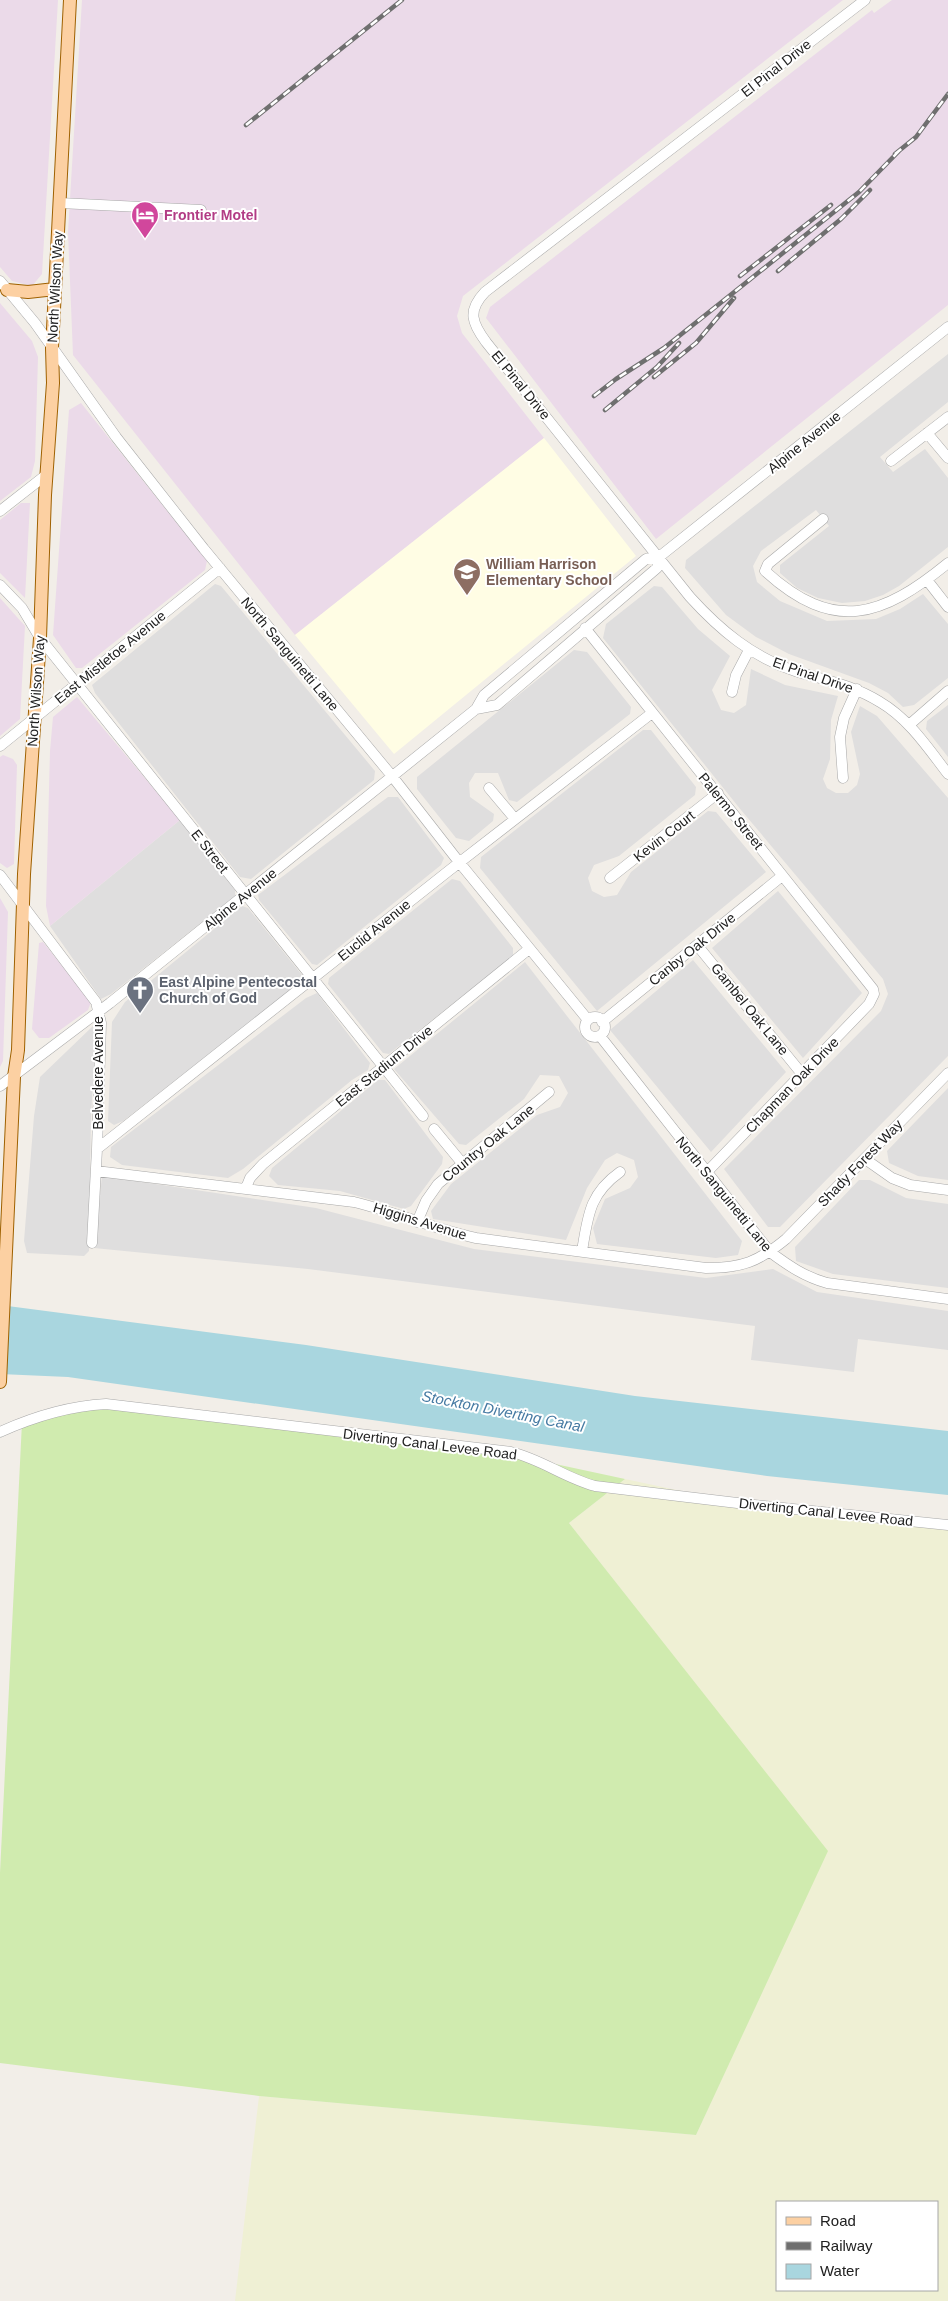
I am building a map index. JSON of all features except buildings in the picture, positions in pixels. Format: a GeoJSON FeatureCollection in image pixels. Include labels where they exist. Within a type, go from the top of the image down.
{"type":"FeatureCollection","features":[{"type":"Feature","properties":{"kind":"main road","name":"North Wilson Way"},"geometry":{"type":"LineString","coordinates":[[0,1382],[14,1076],[18,1050],[23,905],[40,638],[46,475],[53,383],[52,348],[70,0]]}},
{"type":"Feature","properties":{"kind":"main road"},"geometry":{"type":"LineString","coordinates":[[2,283],[28,292],[55,289]]}},
{"type":"Feature","properties":{"kind":"street","name":"El Pinal Drive"},"geometry":{"type":"LineString","coordinates":[[865,0],[486,292],[475,305],[473,316],[477,330],[659,558],[709,617],[749,650],[793,670],[844,683],[881,702],[909,725],[948,774]]}},
{"type":"Feature","properties":{"kind":"street"},"geometry":{"type":"LineString","coordinates":[[60,203],[201,210]]}},
{"type":"Feature","properties":{"kind":"street","name":"North Sanguinetti Lane"},"geometry":{"type":"LineString","coordinates":[[2,283],[52,348],[116,437],[220,568],[392,776],[459,862],[588,1020]]}},
{"type":"Feature","properties":{"kind":"street","name":"Alpine Avenue"},"geometry":{"type":"LineString","coordinates":[[0,1086],[99,1011],[476,709],[484,695],[646,559],[659,558],[948,327]]}},
{"type":"Feature","properties":{"kind":"street"},"geometry":{"type":"LineString","coordinates":[[891,462],[948,417]]}},
{"type":"Feature","properties":{"kind":"street"},"geometry":{"type":"LineString","coordinates":[[927,433],[948,458]]}},
{"type":"Feature","properties":{"kind":"street"},"geometry":{"type":"LineString","coordinates":[[0,511],[46,475]]}},
{"type":"Feature","properties":{"kind":"street"},"geometry":{"type":"LineString","coordinates":[[823,519],[768,564],[765,571],[801,598],[828,610],[842,612],[860,611],[895,601],[948,563]]}},
{"type":"Feature","properties":{"kind":"street","name":"Alpine Avenue"},"geometry":{"type":"LineString","coordinates":[[476,709],[497,705],[657,568],[659,558]]}},
{"type":"Feature","properties":{"kind":"street","name":"East Mistletoe Avenue"},"geometry":{"type":"LineString","coordinates":[[0,746],[220,568]]}},
{"type":"Feature","properties":{"kind":"street"},"geometry":{"type":"LineString","coordinates":[[926,580],[948,607]]}},
{"type":"Feature","properties":{"kind":"street","name":"E Street"},"geometry":{"type":"LineString","coordinates":[[0,585],[22,608],[40,638],[423,1116]]}},
{"type":"Feature","properties":{"kind":"street","name":"Palermo Street"},"geometry":{"type":"LineString","coordinates":[[585,628],[870,984],[874,994]]}},
{"type":"Feature","properties":{"kind":"street"},"geometry":{"type":"LineString","coordinates":[[732,692],[736,675],[749,650]]}},
{"type":"Feature","properties":{"kind":"street"},"geometry":{"type":"LineString","coordinates":[[843,778],[840,736],[844,718],[857,689]]}},
{"type":"Feature","properties":{"kind":"street"},"geometry":{"type":"LineString","coordinates":[[909,725],[948,691]]}},
{"type":"Feature","properties":{"kind":"street","name":"Euclid Avenue"},"geometry":{"type":"LineString","coordinates":[[97,1149],[459,862],[652,713]]}},
{"type":"Feature","properties":{"kind":"street"},"geometry":{"type":"LineString","coordinates":[[489,788],[515,819]]}},
{"type":"Feature","properties":{"kind":"street","name":"Kevin Court"},"geometry":{"type":"LineString","coordinates":[[610,878],[718,793]]}},
{"type":"Feature","properties":{"kind":"street","name":"Belvedere Avenue"},"geometry":{"type":"LineString","coordinates":[[0,875],[96,1002],[99,1011],[101,1023],[92,1243]]}},
{"type":"Feature","properties":{"kind":"street","name":"Canby Oak Drive"},"geometry":{"type":"LineString","coordinates":[[602,1022],[782,876]]}},
{"type":"Feature","properties":{"kind":"street","name":"Gambel Oak Lane"},"geometry":{"type":"LineString","coordinates":[[697,945],[802,1074]]}},
{"type":"Feature","properties":{"kind":"street","name":"East Stadium Drive"},"geometry":{"type":"LineString","coordinates":[[246,1188],[250,1178],[263,1164],[529,949]]}},
{"type":"Feature","properties":{"kind":"street","name":"Chapman Oak Drive"},"geometry":{"type":"LineString","coordinates":[[706,1173],[869,1004],[874,994]]}},
{"type":"Feature","properties":{"kind":"street"},"geometry":{"type":"LineString","coordinates":[[594,1018],[602,1022],[604,1028],[600,1036],[593,1037],[588,1034],[585,1029],[588,1020],[594,1018]]}},
{"type":"Feature","properties":{"kind":"street","name":"North Sanguinetti Lane"},"geometry":{"type":"LineString","coordinates":[[600,1036],[770,1252],[809,1278],[827,1283],[948,1299]]}},
{"type":"Feature","properties":{"kind":"street","name":"Shady Forest Way"},"geometry":{"type":"LineString","coordinates":[[770,1252],[948,1073]]}},
{"type":"Feature","properties":{"kind":"street","name":"Country Oak Lane"},"geometry":{"type":"LineString","coordinates":[[417,1222],[426,1201],[438,1184],[550,1092]]}},
{"type":"Feature","properties":{"kind":"street"},"geometry":{"type":"LineString","coordinates":[[434,1130],[462,1163]]}},
{"type":"Feature","properties":{"kind":"street"},"geometry":{"type":"LineString","coordinates":[[865,1158],[892,1178],[910,1185],[948,1190]]}},
{"type":"Feature","properties":{"kind":"street","name":"Higgins Avenue"},"geometry":{"type":"LineString","coordinates":[[96,1171],[354,1202],[382,1209],[445,1231],[476,1238],[706,1268],[738,1267],[754,1262],[770,1252]]}},
{"type":"Feature","properties":{"kind":"street"},"geometry":{"type":"LineString","coordinates":[[582,1251],[592,1203],[608,1181],[620,1172]]}},
{"type":"Feature","properties":{"kind":"street","name":"Diverting Canal Levee Road"},"geometry":{"type":"LineString","coordinates":[[0,1432],[25,1420],[75,1408],[106,1404],[511,1452],[536,1460],[577,1481],[595,1486],[948,1525]]}},
{"type":"Feature","properties":{"kind":"shaded area"},"geometry":{"type":"Polygon","coordinates":[[[0,0],[58,0],[42,274],[32,286],[12,281],[0,267],[0,0]]]}},
{"type":"Feature","properties":{"kind":"shaded area"},"geometry":{"type":"Polygon","coordinates":[[[82,0],[843,0],[463,296],[457,316],[462,333],[544,438],[295,635],[73,355],[68,232],[82,0]]]}},
{"type":"Feature","properties":{"kind":"shaded area"},"geometry":{"type":"Polygon","coordinates":[[[892,0],[948,0],[948,305],[656,539],[486,318],[490,307],[872,10],[874,13],[892,0]]]}},
{"type":"Feature","properties":{"kind":"shaded area"},"geometry":{"type":"Polygon","coordinates":[[[0,303],[32,341],[38,357],[35,461],[31,477],[0,501],[0,303]]]}},
{"type":"Feature","properties":{"kind":"shaded area"},"geometry":{"type":"Polygon","coordinates":[[[948,354],[948,402],[880,457],[893,472],[925,449],[948,478],[948,547],[899,586],[883,595],[865,601],[842,603],[818,598],[797,588],[780,573],[780,565],[829,526],[816,510],[761,551],[753,566],[757,582],[780,601],[827,621],[876,619],[900,609],[923,594],[948,624],[948,678],[914,705],[903,707],[888,693],[869,683],[789,654],[756,637],[726,615],[685,568],[686,560],[948,354]]]}},
{"type":"Feature","properties":{"kind":"shaded area"},"geometry":{"type":"Polygon","coordinates":[[[81,403],[207,561],[205,570],[82,668],[76,668],[53,635],[69,410],[81,403]]]}},
{"type":"Feature","properties":{"kind":"shaded area","name":"William Harrison Elementary School"},"geometry":{"type":"Polygon","coordinates":[[[544,438],[636,556],[394,754],[295,635],[544,438]]]}},
{"type":"Feature","properties":{"kind":"shaded area"},"geometry":{"type":"Polygon","coordinates":[[[21,503],[30,503],[25,598],[0,573],[0,520],[21,503]]]}},
{"type":"Feature","properties":{"kind":"shaded area"},"geometry":{"type":"Polygon","coordinates":[[[215,584],[221,586],[375,771],[374,780],[251,879],[240,877],[95,693],[92,685],[215,584]]]}},
{"type":"Feature","properties":{"kind":"shaded area"},"geometry":{"type":"Polygon","coordinates":[[[654,586],[662,587],[698,629],[730,656],[712,690],[721,710],[734,713],[746,705],[751,669],[785,685],[838,696],[831,720],[830,759],[823,779],[827,788],[836,793],[848,793],[857,785],[860,774],[851,732],[860,706],[877,716],[948,798],[948,1056],[780,1227],[768,1227],[724,1169],[881,1011],[888,994],[883,979],[741,810],[603,638],[606,624],[654,586]]]}},
{"type":"Feature","properties":{"kind":"shaded area"},"geometry":{"type":"Polygon","coordinates":[[[0,598],[25,626],[20,719],[0,736],[0,598]]]}},
{"type":"Feature","properties":{"kind":"shaded area"},"geometry":{"type":"Polygon","coordinates":[[[574,650],[587,652],[631,707],[630,714],[517,802],[509,800],[498,773],[475,773],[469,783],[470,797],[494,814],[493,821],[469,841],[456,838],[417,789],[417,777],[574,650]]]}},
{"type":"Feature","properties":{"kind":"shaded area"},"geometry":{"type":"Polygon","coordinates":[[[77,697],[180,820],[50,926],[46,906],[50,751],[53,717],[77,697]]]}},
{"type":"Feature","properties":{"kind":"shaded area"},"geometry":{"type":"Polygon","coordinates":[[[948,705],[948,757],[926,729],[927,721],[948,705]]]}},
{"type":"Feature","properties":{"kind":"shaded area"},"geometry":{"type":"Polygon","coordinates":[[[643,730],[651,730],[696,787],[695,795],[619,856],[594,865],[588,878],[592,891],[604,897],[617,895],[631,872],[708,811],[716,812],[766,872],[597,1011],[480,868],[481,857],[643,730]]]}},
{"type":"Feature","properties":{"kind":"shaded area"},"geometry":{"type":"Polygon","coordinates":[[[3,755],[13,759],[17,765],[14,864],[7,868],[0,863],[0,757],[3,755]]]}},
{"type":"Feature","properties":{"kind":"shaded area"},"geometry":{"type":"Polygon","coordinates":[[[388,797],[398,797],[444,858],[441,865],[317,965],[312,964],[259,900],[258,895],[388,797]]]}},
{"type":"Feature","properties":{"kind":"shaded area"},"geometry":{"type":"Polygon","coordinates":[[[180,820],[235,890],[235,896],[111,994],[101,999],[50,926],[180,820]]]}},
{"type":"Feature","properties":{"kind":"shaded area"},"geometry":{"type":"Polygon","coordinates":[[[452,879],[460,881],[513,948],[513,956],[389,1054],[383,1053],[328,984],[329,978],[452,879]]]}},
{"type":"Feature","properties":{"kind":"shaded area"},"geometry":{"type":"Polygon","coordinates":[[[778,891],[862,993],[803,1058],[712,948],[778,891]]]}},
{"type":"Feature","properties":{"kind":"shaded area"},"geometry":{"type":"Polygon","coordinates":[[[0,898],[8,912],[3,1061],[0,1067],[0,898]]]}},
{"type":"Feature","properties":{"kind":"shaded area"},"geometry":{"type":"Polygon","coordinates":[[[242,906],[248,908],[302,975],[301,982],[123,1121],[114,1125],[108,1121],[112,1022],[125,1002],[242,906]]]}},
{"type":"Feature","properties":{"kind":"shaded area"},"geometry":{"type":"Polygon","coordinates":[[[43,942],[91,1002],[88,1010],[49,1038],[39,1038],[32,1029],[39,943],[43,942]]]}},
{"type":"Feature","properties":{"kind":"shaded area"},"geometry":{"type":"Polygon","coordinates":[[[693,960],[786,1072],[711,1152],[610,1030],[693,960]]]}},
{"type":"Feature","properties":{"kind":"shaded area"},"geometry":{"type":"Polygon","coordinates":[[[525,962],[742,1241],[738,1255],[716,1258],[597,1244],[593,1228],[605,1199],[630,1188],[638,1177],[634,1160],[617,1153],[605,1160],[587,1188],[566,1240],[433,1219],[431,1211],[451,1184],[537,1115],[560,1107],[568,1093],[559,1076],[540,1075],[524,1099],[466,1145],[459,1144],[394,1069],[525,962]]]}},
{"type":"Feature","properties":{"kind":"shaded area"},"geometry":{"type":"Polygon","coordinates":[[[317,993],[370,1063],[368,1070],[352,1080],[243,1169],[228,1178],[122,1165],[110,1157],[111,1147],[306,998],[317,993]]]}},
{"type":"Feature","properties":{"kind":"shaded area"},"geometry":{"type":"Polygon","coordinates":[[[93,1026],[96,1035],[91,1115],[89,1251],[84,1256],[27,1253],[24,1241],[34,1116],[40,1077],[93,1026]]]}},
{"type":"Feature","properties":{"kind":"shaded area"},"geometry":{"type":"Polygon","coordinates":[[[378,1080],[385,1080],[443,1157],[442,1164],[411,1206],[404,1209],[340,1191],[278,1185],[269,1176],[272,1168],[378,1080]]]}},
{"type":"Feature","properties":{"kind":"shaded area"},"geometry":{"type":"Polygon","coordinates":[[[948,1088],[948,1180],[918,1176],[889,1163],[887,1151],[948,1088]]]}},
{"type":"Feature","properties":{"kind":"shaded area"},"geometry":{"type":"Polygon","coordinates":[[[102,1176],[316,1208],[474,1249],[706,1278],[773,1269],[817,1292],[948,1311],[948,1350],[858,1339],[854,1372],[751,1360],[755,1326],[308,1269],[94,1248],[102,1176]]]}},
{"type":"Feature","properties":{"kind":"shaded area"},"geometry":{"type":"Polygon","coordinates":[[[859,1180],[870,1180],[906,1198],[948,1204],[948,1288],[833,1274],[796,1261],[795,1247],[859,1180]]]}},
{"type":"Feature","properties":{"kind":"green space"},"geometry":{"type":"Polygon","coordinates":[[[99,1399],[532,1459],[625,1479],[569,1523],[828,1851],[696,2135],[259,2096],[0,2063],[0,1873],[22,1422],[99,1399]]]}},
{"type":"Feature","properties":{"kind":"green space"},"geometry":{"type":"Polygon","coordinates":[[[625,1479],[774,1511],[948,1523],[948,2301],[235,2301],[259,2096],[696,2135],[827,1851],[569,1523],[625,1479]]]}},
{"type":"Feature","properties":{"kind":"water","name":"Stockton Diverting Canal"},"geometry":{"type":"Polygon","coordinates":[[[0,1305],[306,1345],[635,1396],[948,1431],[948,1495],[767,1476],[68,1377],[0,1374],[0,1305]]]}},
{"type":"Feature","properties":{"kind":"railway"},"geometry":{"type":"LineString","coordinates":[[246,125],[402,0]]}},
{"type":"Feature","properties":{"kind":"railway"},"geometry":{"type":"LineString","coordinates":[[895,154],[916,137],[948,94]]}},
{"type":"Feature","properties":{"kind":"railway"},"geometry":{"type":"LineString","coordinates":[[594,396],[616,379],[664,348],[859,192],[899,151]]}},
{"type":"Feature","properties":{"kind":"railway"},"geometry":{"type":"LineString","coordinates":[[778,271],[841,219],[870,190]]}},
{"type":"Feature","properties":{"kind":"railway"},"geometry":{"type":"LineString","coordinates":[[740,276],[831,205]]}},
{"type":"Feature","properties":{"kind":"railway"},"geometry":{"type":"LineString","coordinates":[[654,377],[696,343],[734,298]]}},
{"type":"Feature","properties":{"kind":"railway"},"geometry":{"type":"LineString","coordinates":[[605,410],[657,367],[679,343]]}},
{"type":"Feature","properties":{"kind":"place","name":"Frontier Motel"},"geometry":{"type":"Point","coordinates":[145,239]}},
{"type":"Feature","properties":{"kind":"place","name":"William Harrison Elementary School"},"geometry":{"type":"Point","coordinates":[467,596]}},
{"type":"Feature","properties":{"kind":"place","name":"East Alpine Pentecostal Church of God"},"geometry":{"type":"Point","coordinates":[140,1014]}}]}
